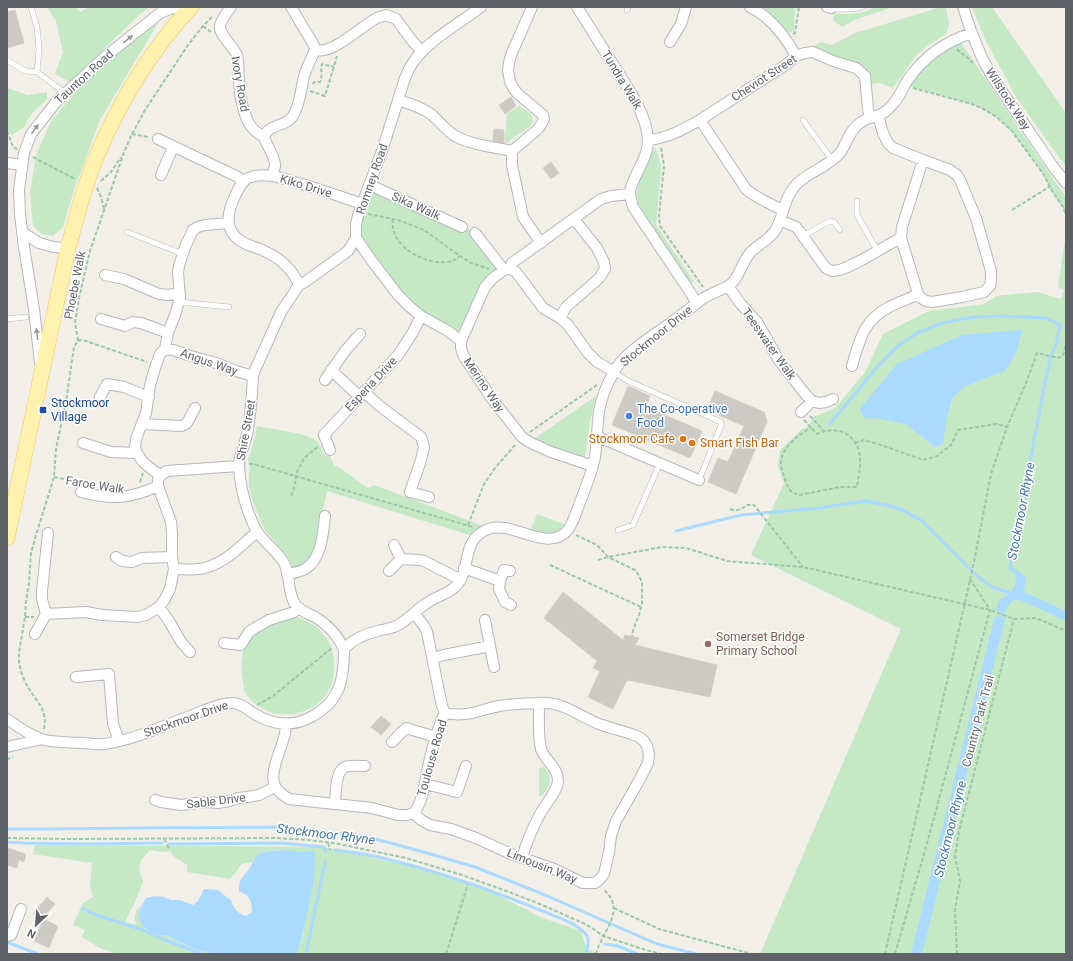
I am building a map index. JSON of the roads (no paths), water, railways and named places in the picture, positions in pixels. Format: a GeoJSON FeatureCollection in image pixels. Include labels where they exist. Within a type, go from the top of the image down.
{"type":"FeatureCollection","features":[{"type":"Feature","properties":{"kind":"main road","name":"Taunton Road"},"geometry":{"type":"LineString","coordinates":[[7,538],[68,248],[96,156],[128,91],[166,35],[190,8]]}},
{"type":"Feature","properties":{"kind":"street","name":"Ivory Road"},"geometry":{"type":"LineString","coordinates":[[231,7],[223,17],[220,25],[220,31],[237,55],[239,82],[245,115],[250,125],[264,138],[274,158],[275,166],[272,176]]}},
{"type":"Feature","properties":{"kind":"street"},"geometry":{"type":"LineString","coordinates":[[264,138],[266,132],[272,127],[285,123],[292,118],[296,110],[304,76],[315,50],[312,42],[291,7]]}},
{"type":"Feature","properties":{"kind":"street","name":"Romney Road"},"geometry":{"type":"LineString","coordinates":[[356,238],[356,224],[361,208],[410,67],[422,51],[480,7]]}},
{"type":"Feature","properties":{"kind":"street"},"geometry":{"type":"LineString","coordinates":[[532,7],[511,56],[508,76],[514,89],[543,115],[544,119],[538,129],[512,151],[512,165],[523,217],[541,243]]}},
{"type":"Feature","properties":{"kind":"street","name":"Tundra Walk"},"geometry":{"type":"LineString","coordinates":[[577,7],[641,111],[648,140],[646,154],[630,194]]}},
{"type":"Feature","properties":{"kind":"street"},"geometry":{"type":"LineString","coordinates":[[670,42],[681,24],[686,7]]}},
{"type":"Feature","properties":{"kind":"street"},"geometry":{"type":"LineString","coordinates":[[750,7],[764,15],[772,22],[785,38],[796,56]]}},
{"type":"Feature","properties":{"kind":"street"},"geometry":{"type":"LineString","coordinates":[[827,7],[831,8]]}},
{"type":"Feature","properties":{"kind":"street","name":"Wilstock Way"},"geometry":{"type":"LineString","coordinates":[[963,7],[982,58],[993,78],[1052,165],[1066,183]]}},
{"type":"Feature","properties":{"kind":"street","name":"Taunton Road"},"geometry":{"type":"LineString","coordinates":[[41,373],[22,232],[19,190],[24,152],[31,134],[65,93],[106,56],[160,13],[173,8],[190,8]]}},
{"type":"Feature","properties":{"kind":"street"},"geometry":{"type":"LineString","coordinates":[[315,50],[323,50],[336,45],[385,11],[396,19],[413,42],[422,51]]}},
{"type":"Feature","properties":{"kind":"street"},"geometry":{"type":"LineString","coordinates":[[728,286],[736,278],[749,254],[772,235],[780,220],[792,188],[840,153],[854,128],[860,123],[887,110],[894,104],[915,71],[932,53],[958,38],[972,33]]}},
{"type":"Feature","properties":{"kind":"street","name":"Cheviot Street"},"geometry":{"type":"LineString","coordinates":[[648,140],[658,139],[673,134],[700,120],[787,64],[796,56],[813,52],[833,61],[856,68],[865,76],[868,109],[888,143],[893,148],[950,170],[957,175],[976,218],[991,271],[990,286],[984,292],[932,302],[926,301],[918,294]]}},
{"type":"Feature","properties":{"kind":"street"},"geometry":{"type":"LineString","coordinates":[[398,100],[421,108],[456,137],[512,151]]}},
{"type":"Feature","properties":{"kind":"street"},"geometry":{"type":"LineString","coordinates":[[700,120],[750,193],[783,210]]}},
{"type":"Feature","properties":{"kind":"street"},"geometry":{"type":"LineString","coordinates":[[158,139],[246,180],[235,197],[230,210],[228,223],[232,233],[236,238],[250,246],[276,257],[296,278],[299,285]]}},
{"type":"Feature","properties":{"kind":"street"},"geometry":{"type":"LineString","coordinates":[[161,175],[173,147]]}},
{"type":"Feature","properties":{"kind":"street"},"geometry":{"type":"LineString","coordinates":[[852,366],[858,343],[868,324],[880,313],[890,307],[918,294],[901,238],[902,227],[923,160]]}},
{"type":"Feature","properties":{"kind":"street"},"geometry":{"type":"LineString","coordinates":[[7,163],[22,165]]}},
{"type":"Feature","properties":{"kind":"street","name":"Kiko Drive"},"geometry":{"type":"LineString","coordinates":[[246,180],[258,176],[272,176],[315,188],[361,208]]}},
{"type":"Feature","properties":{"kind":"street","name":"Sika Walk"},"geometry":{"type":"LineString","coordinates":[[370,184],[462,227]]}},
{"type":"Feature","properties":{"kind":"street"},"geometry":{"type":"LineString","coordinates":[[630,194],[633,207],[638,216],[683,281],[696,304]]}},
{"type":"Feature","properties":{"kind":"street","name":"Merino Way"},"geometry":{"type":"LineString","coordinates":[[593,466],[551,452],[529,442],[522,437],[492,399],[463,355],[461,341],[485,287],[512,263],[601,199],[611,196],[630,194]]}},
{"type":"Feature","properties":{"kind":"street"},"geometry":{"type":"LineString","coordinates":[[560,318],[566,307],[595,282],[605,269],[604,262],[597,248],[574,219]]}},
{"type":"Feature","properties":{"kind":"street"},"geometry":{"type":"LineString","coordinates":[[780,220],[796,227],[824,267],[832,271],[845,268],[901,238]]}},
{"type":"Feature","properties":{"kind":"street"},"geometry":{"type":"LineString","coordinates":[[161,475],[143,462],[137,453],[136,439],[146,413],[150,385],[156,365],[160,354],[165,349],[168,333],[179,297],[178,273],[183,254],[192,230],[205,225],[228,223]]}},
{"type":"Feature","properties":{"kind":"street"},"geometry":{"type":"LineString","coordinates":[[22,232],[39,243],[53,247],[68,248]]}},
{"type":"Feature","properties":{"kind":"street"},"geometry":{"type":"LineString","coordinates":[[475,233],[504,270],[516,272],[543,308],[560,318],[568,325],[588,353],[612,375]]}},
{"type":"Feature","properties":{"kind":"street"},"geometry":{"type":"LineString","coordinates":[[356,238],[398,295],[410,307],[421,316],[448,331],[461,341]]}},
{"type":"Feature","properties":{"kind":"street","name":"Shire Street"},"geometry":{"type":"LineString","coordinates":[[299,608],[296,605],[290,591],[286,567],[283,561],[257,532],[244,497],[240,466],[250,419],[253,394],[253,376],[281,312],[299,285],[348,251],[356,238]]}},
{"type":"Feature","properties":{"kind":"street"},"geometry":{"type":"LineString","coordinates":[[105,275],[124,279],[159,294],[179,297]]}},
{"type":"Feature","properties":{"kind":"street","name":"Stockmoor Drive"},"geometry":{"type":"LineString","coordinates":[[464,568],[470,546],[474,539],[489,529],[498,527],[540,538],[554,539],[559,538],[568,531],[577,511],[593,466],[599,410],[612,375],[618,364],[634,350],[708,295],[728,286]]}},
{"type":"Feature","properties":{"kind":"street","name":"Teeswater Walk"},"geometry":{"type":"LineString","coordinates":[[728,286],[763,332],[778,359],[812,401]]}},
{"type":"Feature","properties":{"kind":"street","name":"Esperia Drive"},"geometry":{"type":"LineString","coordinates":[[328,446],[324,435],[399,354],[421,316]]}},
{"type":"Feature","properties":{"kind":"street"},"geometry":{"type":"LineString","coordinates":[[102,319],[125,326],[132,322],[141,323],[168,333]]}},
{"type":"Feature","properties":{"kind":"street"},"geometry":{"type":"LineString","coordinates":[[324,380],[360,334]]}},
{"type":"Feature","properties":{"kind":"street","name":"Angus Way"},"geometry":{"type":"LineString","coordinates":[[165,349],[216,363],[253,376]]}},
{"type":"Feature","properties":{"kind":"street"},"geometry":{"type":"LineString","coordinates":[[331,370],[421,437],[424,447],[410,492],[429,497]]}},
{"type":"Feature","properties":{"kind":"street"},"geometry":{"type":"LineString","coordinates":[[100,397],[107,384],[124,387],[149,397]]}},
{"type":"Feature","properties":{"kind":"street"},"geometry":{"type":"LineString","coordinates":[[802,411],[812,401],[819,403],[833,399]]}},
{"type":"Feature","properties":{"kind":"street"},"geometry":{"type":"LineString","coordinates":[[142,424],[182,426],[187,423],[195,408]]}},
{"type":"Feature","properties":{"kind":"street"},"geometry":{"type":"LineString","coordinates":[[596,436],[699,480]]}},
{"type":"Feature","properties":{"kind":"street"},"geometry":{"type":"LineString","coordinates":[[83,443],[111,452],[137,453]]}},
{"type":"Feature","properties":{"kind":"street"},"geometry":{"type":"LineString","coordinates":[[46,614],[86,612],[102,615],[137,617],[146,615],[159,607],[170,588],[174,569],[171,522],[158,486],[158,479],[167,471],[240,466]]}},
{"type":"Feature","properties":{"kind":"street","name":"Faroe Walk"},"geometry":{"type":"LineString","coordinates":[[82,488],[100,497],[122,497],[138,494],[158,486]]}},
{"type":"Feature","properties":{"kind":"street"},"geometry":{"type":"LineString","coordinates":[[287,574],[304,570],[315,558],[320,546],[325,516]]}},
{"type":"Feature","properties":{"kind":"street"},"geometry":{"type":"LineString","coordinates":[[174,569],[198,569],[217,563],[227,558],[257,532]]}},
{"type":"Feature","properties":{"kind":"street"},"geometry":{"type":"LineString","coordinates":[[35,634],[46,614],[42,599],[42,592],[48,534]]}},
{"type":"Feature","properties":{"kind":"street"},"geometry":{"type":"LineString","coordinates":[[394,545],[401,558],[424,561],[461,580]]}},
{"type":"Feature","properties":{"kind":"street"},"geometry":{"type":"LineString","coordinates":[[116,557],[122,561],[132,562],[142,558],[172,556]]}},
{"type":"Feature","properties":{"kind":"street"},"geometry":{"type":"LineString","coordinates":[[389,572],[401,558]]}},
{"type":"Feature","properties":{"kind":"street"},"geometry":{"type":"LineString","coordinates":[[224,643],[241,645],[249,632],[262,623],[294,612],[299,608],[323,622],[342,645],[360,636],[398,626],[425,604],[453,588],[461,580],[464,568],[500,581]]}},
{"type":"Feature","properties":{"kind":"street"},"geometry":{"type":"LineString","coordinates":[[510,571],[504,570],[500,581],[500,589],[505,602],[511,605]]}},
{"type":"Feature","properties":{"kind":"street"},"geometry":{"type":"LineString","coordinates":[[159,607],[181,642],[190,652]]}},
{"type":"Feature","properties":{"kind":"street","name":"Toulouse Road"},"geometry":{"type":"LineString","coordinates":[[414,613],[427,632],[442,706],[445,713],[440,722],[423,793],[418,808],[414,813]]}},
{"type":"Feature","properties":{"kind":"street"},"geometry":{"type":"LineString","coordinates":[[485,620],[494,667]]}},
{"type":"Feature","properties":{"kind":"street","name":"Stockmoor Drive"},"geometry":{"type":"LineString","coordinates":[[7,719],[20,730],[63,742],[96,745],[119,741],[167,725],[210,708],[232,703],[239,704],[263,718],[272,721],[286,724],[296,723],[311,717],[320,711],[329,703],[339,688],[342,679],[342,645]]}},
{"type":"Feature","properties":{"kind":"street"},"geometry":{"type":"LineString","coordinates":[[433,658],[490,646]]}},
{"type":"Feature","properties":{"kind":"street"},"geometry":{"type":"LineString","coordinates":[[76,677],[109,674],[113,724],[119,741]]}},
{"type":"Feature","properties":{"kind":"street"},"geometry":{"type":"LineString","coordinates":[[445,713],[462,715],[500,706],[539,704],[540,746],[544,756],[553,766],[558,780],[555,792],[539,816],[522,858]]}},
{"type":"Feature","properties":{"kind":"street","name":"Limousin Way"},"geometry":{"type":"LineString","coordinates":[[414,813],[421,820],[430,825],[451,829],[476,838],[503,851],[554,869],[583,883],[595,883],[600,879],[604,874],[610,852],[611,836],[616,821],[648,763],[649,754],[647,746],[639,737],[590,720],[562,706],[555,704],[539,704]]}},
{"type":"Feature","properties":{"kind":"street"},"geometry":{"type":"LineString","coordinates":[[286,724],[285,735],[274,769],[275,787],[283,795],[289,799],[372,808],[398,815],[414,813]]}},
{"type":"Feature","properties":{"kind":"street"},"geometry":{"type":"LineString","coordinates":[[392,742],[406,728],[436,737]]}},
{"type":"Feature","properties":{"kind":"street","name":"Stockmoor Drive"},"geometry":{"type":"LineString","coordinates":[[7,747],[43,736]]}},
{"type":"Feature","properties":{"kind":"street"},"geometry":{"type":"LineString","coordinates":[[335,804],[338,775],[341,770],[345,767],[365,766]]}},
{"type":"Feature","properties":{"kind":"street"},"geometry":{"type":"LineString","coordinates":[[425,784],[457,792],[466,766]]}},
{"type":"Feature","properties":{"kind":"street","name":"Sable Drive"},"geometry":{"type":"LineString","coordinates":[[155,800],[181,805],[205,802],[218,803],[259,795],[275,787]]}},
{"type":"Feature","properties":{"kind":"street"},"geometry":{"type":"LineString","coordinates":[[7,936],[12,933],[21,909]]}},
{"type":"Feature","properties":{"kind":"lane"},"geometry":{"type":"LineString","coordinates":[[31,7],[37,27],[37,72]]}},
{"type":"Feature","properties":{"kind":"lane"},"geometry":{"type":"LineString","coordinates":[[831,8],[844,10],[862,7]]}},
{"type":"Feature","properties":{"kind":"lane"},"geometry":{"type":"LineString","coordinates":[[7,60],[25,71],[37,72],[65,93]]}},
{"type":"Feature","properties":{"kind":"lane"},"geometry":{"type":"LineString","coordinates":[[803,120],[832,160]]}},
{"type":"Feature","properties":{"kind":"lane"},"geometry":{"type":"LineString","coordinates":[[857,201],[857,215],[877,250]]}},
{"type":"Feature","properties":{"kind":"lane"},"geometry":{"type":"LineString","coordinates":[[803,236],[830,220],[834,222],[840,230]]}},
{"type":"Feature","properties":{"kind":"lane"},"geometry":{"type":"LineString","coordinates":[[127,232],[183,254]]}},
{"type":"Feature","properties":{"kind":"lane"},"geometry":{"type":"LineString","coordinates":[[179,297],[229,306]]}},
{"type":"Feature","properties":{"kind":"lane"},"geometry":{"type":"LineString","coordinates":[[7,320],[26,317]]}},
{"type":"Feature","properties":{"kind":"lane"},"geometry":{"type":"LineString","coordinates":[[612,375],[721,422],[721,426],[699,480]]}},
{"type":"Feature","properties":{"kind":"lane"},"geometry":{"type":"LineString","coordinates":[[618,530],[633,525],[660,463]]}},
{"type":"Feature","properties":{"kind":"water"},"geometry":{"type":"Polygon","coordinates":[[[1022,330],[1017,351],[1005,371],[964,387],[952,398],[946,421],[943,444],[935,447],[906,424],[882,419],[864,418],[860,409],[897,364],[962,335],[1022,330]]]}},
{"type":"Feature","properties":{"kind":"water"},"geometry":{"type":"Polygon","coordinates":[[[1016,569],[1026,577],[1024,592],[1066,611],[1066,621],[1013,598],[1008,603],[1005,613],[996,610],[999,600],[1008,595],[1015,585],[1016,569]]]}},
{"type":"Feature","properties":{"kind":"water"},"geometry":{"type":"Polygon","coordinates":[[[995,616],[1005,619],[922,954],[911,954],[995,616]]]}},
{"type":"Feature","properties":{"kind":"water"},"geometry":{"type":"Polygon","coordinates":[[[288,850],[315,852],[314,880],[297,954],[215,954],[198,950],[167,935],[159,935],[150,932],[142,925],[138,915],[146,898],[154,896],[164,897],[171,900],[180,900],[193,905],[198,901],[204,889],[218,890],[231,900],[233,906],[238,912],[246,916],[252,912],[252,904],[246,895],[239,891],[241,878],[249,869],[254,859],[260,854],[268,851],[288,850]]]}},
{"type":"Feature","properties":{"kind":"waterway","name":"Stockmoor Rhyne"},"geometry":{"type":"LineString","coordinates":[[830,424],[877,367],[898,346],[917,333],[942,323],[973,317],[1003,316],[1046,318],[1060,325],[1057,342],[1051,356],[1042,398],[1010,568],[1018,574]]}},
{"type":"Feature","properties":{"kind":"waterway"},"geometry":{"type":"LineString","coordinates":[[676,531],[741,515],[819,508],[865,501],[887,505],[903,510],[922,521],[977,576],[992,587],[1013,594]]}},
{"type":"Feature","properties":{"kind":"waterway","name":"Stockmoor Rhyne"},"geometry":{"type":"LineString","coordinates":[[1001,621],[1004,608],[1015,596]]}},
{"type":"Feature","properties":{"kind":"waterway","name":"Stockmoor Rhyne"},"geometry":{"type":"LineString","coordinates":[[7,829],[275,827],[364,836],[475,867],[545,895],[657,944],[696,954]]}},
{"type":"Feature","properties":{"kind":"waterway"},"geometry":{"type":"LineString","coordinates":[[7,842],[86,844],[162,843]]}},
{"type":"Feature","properties":{"kind":"waterway"},"geometry":{"type":"LineString","coordinates":[[169,844],[282,843],[324,847],[326,851]]}},
{"type":"Feature","properties":{"kind":"waterway"},"geometry":{"type":"LineString","coordinates":[[335,850],[359,853],[403,863],[443,875],[521,902],[558,917],[572,924],[587,936],[588,943],[586,954]]}},
{"type":"Feature","properties":{"kind":"waterway"},"geometry":{"type":"LineString","coordinates":[[306,954],[325,862]]}},
{"type":"Feature","properties":{"kind":"waterway"},"geometry":{"type":"LineString","coordinates":[[83,909],[96,915],[140,929],[202,954]]}},
{"type":"Feature","properties":{"kind":"waterway"},"geometry":{"type":"LineString","coordinates":[[7,942],[38,954]]}},
{"type":"Feature","properties":{"kind":"waterway"},"geometry":{"type":"LineString","coordinates":[[605,944],[618,946],[617,945]]}},
{"type":"Feature","properties":{"kind":"waterway"},"geometry":{"type":"LineString","coordinates":[[618,946],[637,954]]}},
{"type":"Feature","properties":{"kind":"place","name":"Stockmoor Village"},"geometry":{"type":"Point","coordinates":[43,410]}},
{"type":"Feature","properties":{"kind":"place","name":"The Co-operative Food"},"geometry":{"type":"Point","coordinates":[629,416]}},
{"type":"Feature","properties":{"kind":"place","name":"Stockmoor Cafe"},"geometry":{"type":"Point","coordinates":[683,439]}},
{"type":"Feature","properties":{"kind":"place","name":"Smart Fish Bar"},"geometry":{"type":"Point","coordinates":[692,443]}},
{"type":"Feature","properties":{"kind":"place","name":"Somerset Bridge Primary School"},"geometry":{"type":"Point","coordinates":[708,644]}}]}
